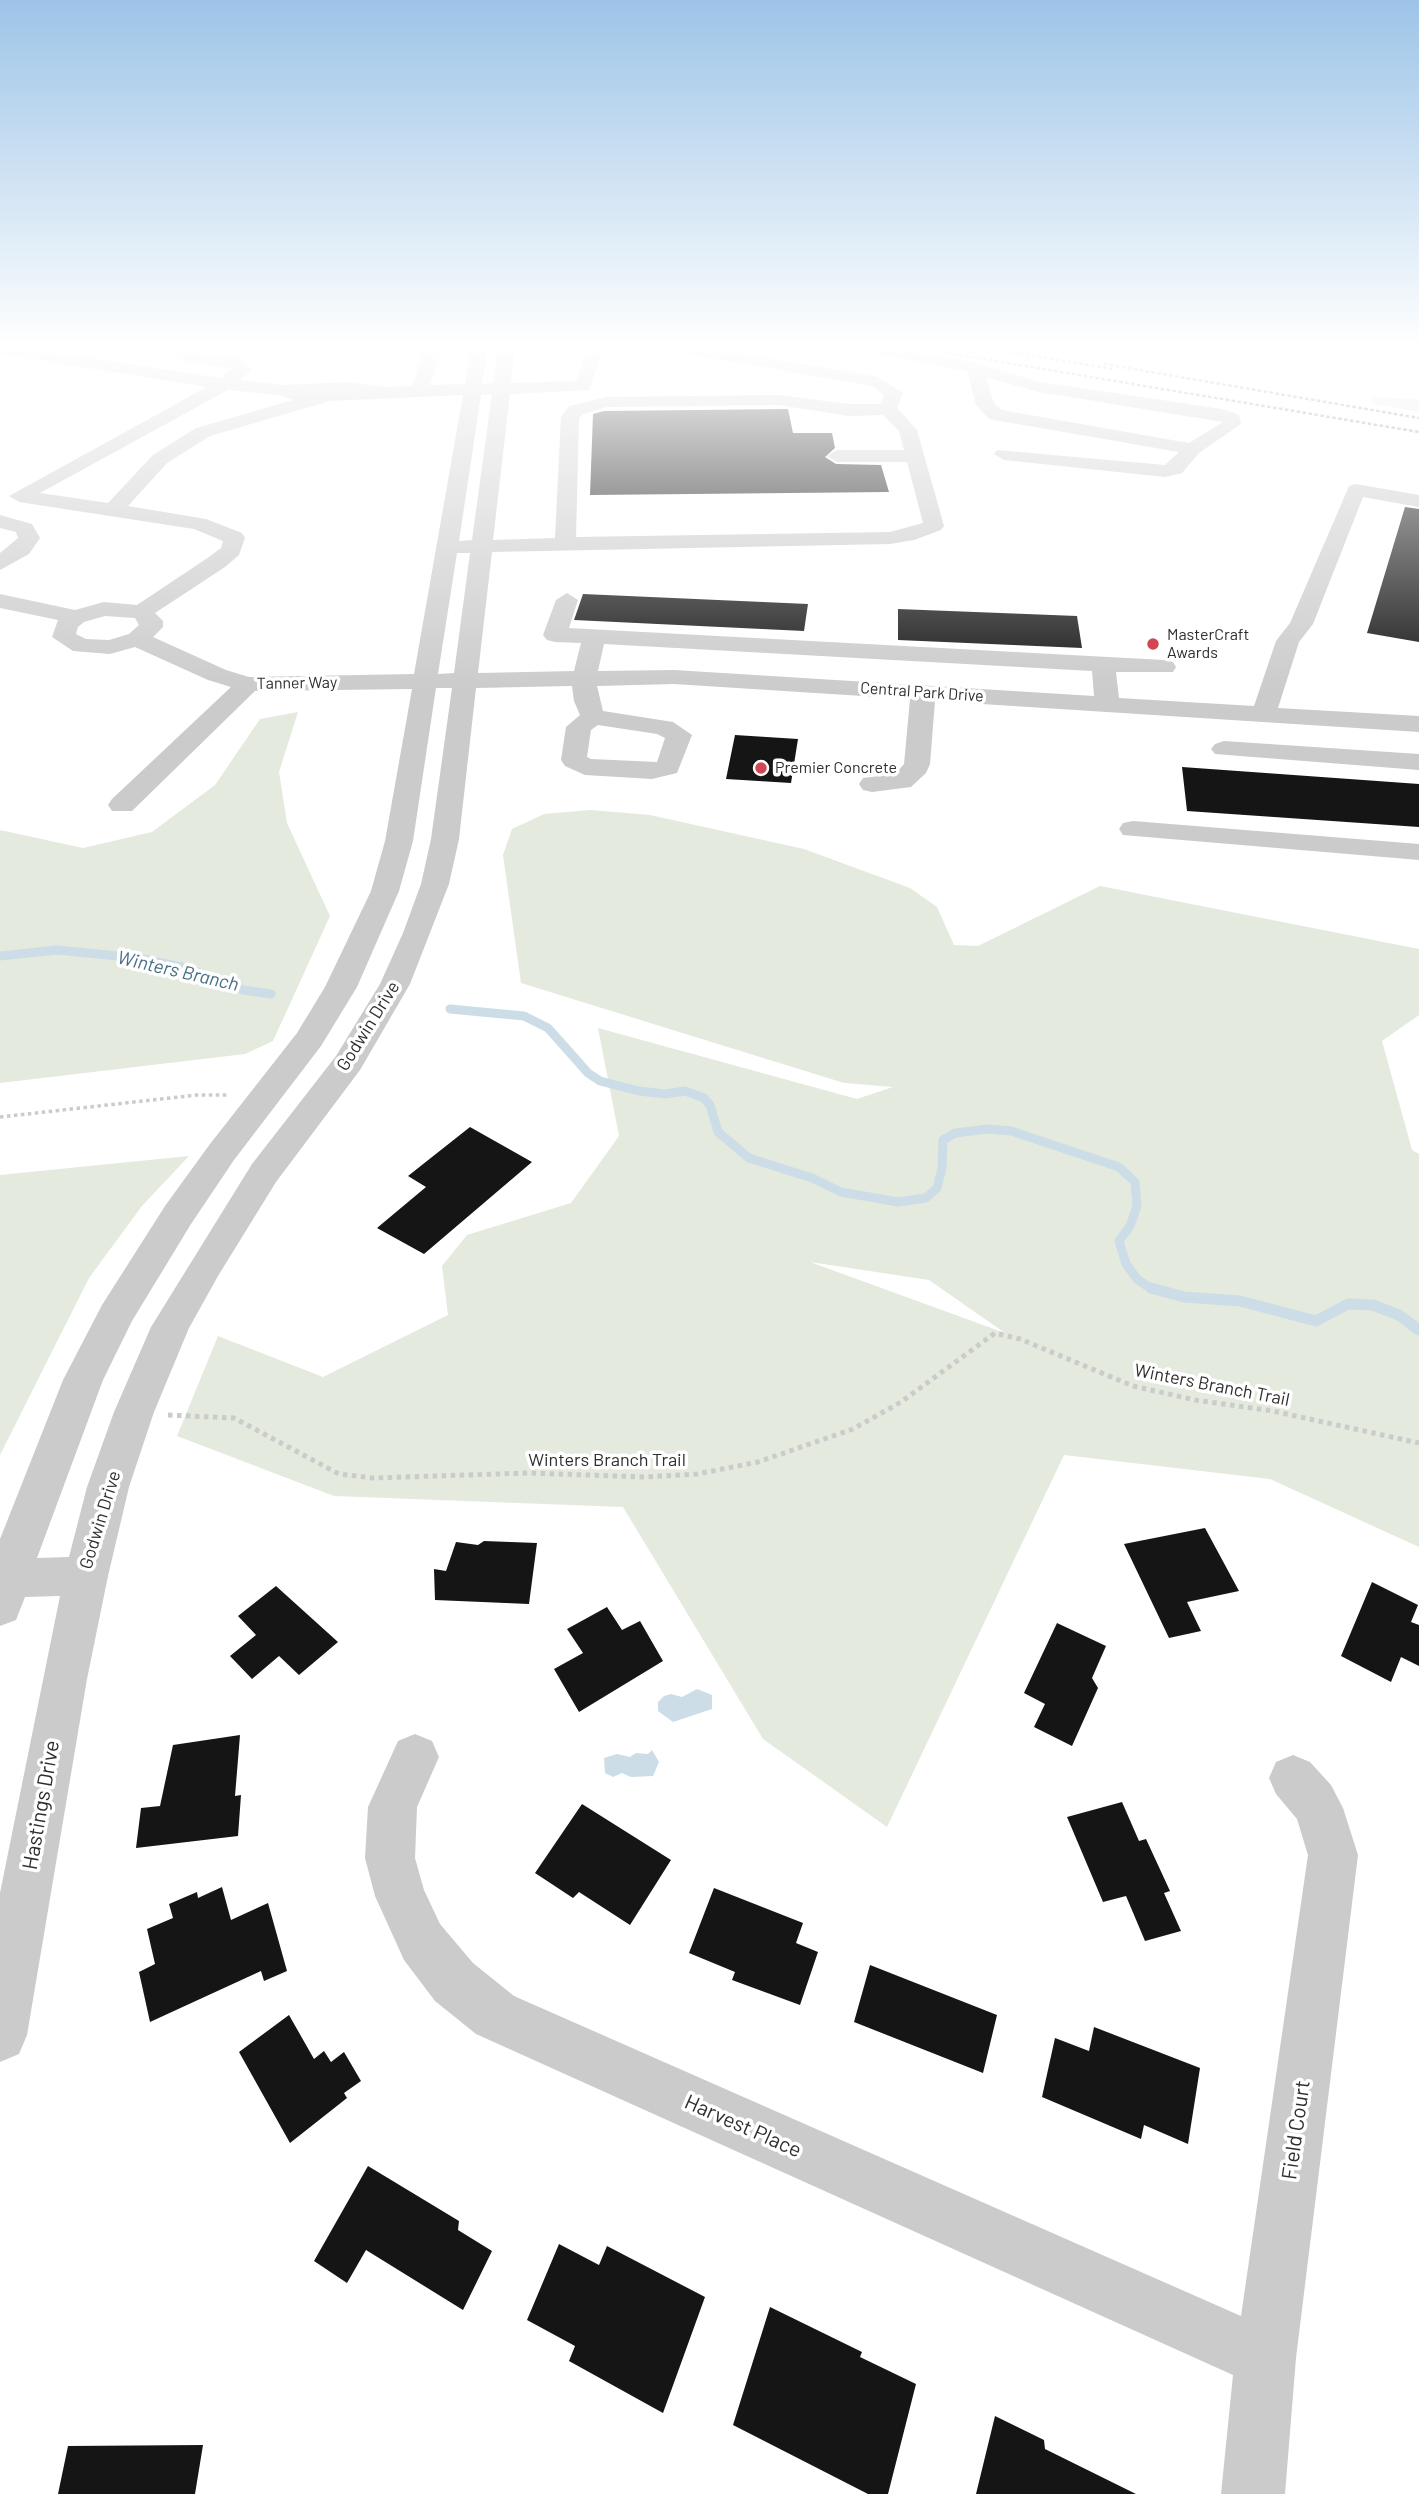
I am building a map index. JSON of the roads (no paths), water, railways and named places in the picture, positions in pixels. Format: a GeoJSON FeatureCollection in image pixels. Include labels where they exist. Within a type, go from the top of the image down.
{"type":"FeatureCollection","features":[{"type":"Feature","properties":{"kind":"street"},"geometry":{"type":"LineString","coordinates":[[10,495],[77,460]]}},
{"type":"Feature","properties":{"kind":"street"},"geometry":{"type":"LineString","coordinates":[[114,509],[159,460]]}},
{"type":"Feature","properties":{"kind":"street","name":"Godwin Drive"},"geometry":{"type":"LineString","coordinates":[[460,460],[399,841],[385,891],[341,987],[310,1040],[178,1214],[116,1315],[83,1380],[2,1587],[86,1576],[108,1487],[134,1412],[170,1327],[264,1173],[363,1039],[395,984],[418,933],[435,884],[445,839],[493,460]]}},
{"type":"Feature","properties":{"kind":"street"},"geometry":{"type":"LineString","coordinates":[[565,544],[568,460]]}},
{"type":"Feature","properties":{"kind":"street"},"geometry":{"type":"LineString","coordinates":[[446,548],[906,536],[934,526],[915,460]]}},
{"type":"Feature","properties":{"kind":"street"},"geometry":{"type":"LineString","coordinates":[[1004,460],[1003,472],[1043,474],[1083,482]]}},
{"type":"Feature","properties":{"kind":"street"},"geometry":{"type":"LineString","coordinates":[[1064,460],[1165,471],[1175,469],[1182,460]]}},
{"type":"Feature","properties":{"kind":"street"},"geometry":{"type":"LineString","coordinates":[[1263,715],[1287,641],[1301,624],[1356,490],[1419,501]]}},
{"type":"Feature","properties":{"kind":"street"},"geometry":{"type":"LineString","coordinates":[[10,495],[199,523],[224,531],[234,538],[231,550],[218,562],[141,612]]}},
{"type":"Feature","properties":{"kind":"street"},"geometry":{"type":"LineString","coordinates":[[0,521],[25,527],[29,538],[0,563]]}},
{"type":"Feature","properties":{"kind":"street"},"geometry":{"type":"LineString","coordinates":[[567,600],[555,635],[872,649],[1164,667]]}},
{"type":"Feature","properties":{"kind":"street"},"geometry":{"type":"LineString","coordinates":[[0,601],[76,617],[104,609],[141,612],[152,621],[151,627],[137,639],[102,648],[70,643],[63,631],[76,617]]}},
{"type":"Feature","properties":{"kind":"street"},"geometry":{"type":"LineString","coordinates":[[593,717],[586,701],[584,678],[594,636]]}},
{"type":"Feature","properties":{"kind":"street","name":"Tanner Way"},"geometry":{"type":"LineString","coordinates":[[137,639],[217,675],[248,684],[424,682]]}},
{"type":"Feature","properties":{"kind":"street"},"geometry":{"type":"LineString","coordinates":[[869,688],[872,649]]}},
{"type":"Feature","properties":{"kind":"street"},"geometry":{"type":"LineString","coordinates":[[1103,664],[1107,705]]}},
{"type":"Feature","properties":{"kind":"street","name":"Central Park Drive"},"geometry":{"type":"LineString","coordinates":[[424,682],[674,677],[1419,724]]}},
{"type":"Feature","properties":{"kind":"street"},"geometry":{"type":"LineString","coordinates":[[122,805],[248,684]]}},
{"type":"Feature","properties":{"kind":"street"},"geometry":{"type":"LineString","coordinates":[[872,784],[902,781],[913,773],[917,764],[923,692]]}},
{"type":"Feature","properties":{"kind":"street"},"geometry":{"type":"LineString","coordinates":[[1224,750],[1419,762]]}},
{"type":"Feature","properties":{"kind":"street"},"geometry":{"type":"LineString","coordinates":[[1133,829],[1419,852]]}},
{"type":"Feature","properties":{"kind":"street","name":"Hastings Drive"},"geometry":{"type":"LineString","coordinates":[[0,2035],[64,1679],[86,1576]]}},
{"type":"Feature","properties":{"kind":"street","name":"Harvest Place"},"geometry":{"type":"LineString","coordinates":[[415,1757],[393,1807],[390,1858],[400,1896],[422,1942],[454,1982],[495,2015],[1265,2358]]}},
{"type":"Feature","properties":{"kind":"street","name":"Field Court"},"geometry":{"type":"LineString","coordinates":[[1254,2494],[1265,2358],[1333,1855],[1326,1825],[1314,1802],[1293,1778]]}},
{"type":"Feature","properties":{"kind":"waterway","name":"Winters Branch"},"geometry":{"type":"LineString","coordinates":[[0,956],[57,950],[138,958],[187,968],[243,990],[271,994]]}},
{"type":"Feature","properties":{"kind":"waterway","name":"Winters Branch"},"geometry":{"type":"LineString","coordinates":[[450,1009],[524,1016],[548,1028],[588,1073],[600,1081],[639,1091],[665,1094],[685,1091],[704,1098],[710,1105],[718,1132],[749,1158],[812,1178],[841,1192],[898,1202],[926,1198],[937,1188],[942,1168],[943,1140],[955,1133],[988,1129],[1011,1131],[1119,1167],[1135,1182],[1137,1206],[1130,1226],[1119,1241],[1126,1264],[1137,1279],[1153,1290]]}},
{"type":"Feature","properties":{"kind":"waterway","name":"Winters Branch"},"geometry":{"type":"LineString","coordinates":[[1151,1288],[1184,1297],[1240,1301],[1316,1321],[1348,1304],[1373,1305],[1399,1315],[1419,1330]]}},
{"type":"Feature","properties":{"kind":"place","name":"MasterCraft Awards"},"geometry":{"type":"Point","coordinates":[1153,644]}},
{"type":"Feature","properties":{"kind":"place","name":"Premier Concrete"},"geometry":{"type":"Point","coordinates":[761,768]}}]}
